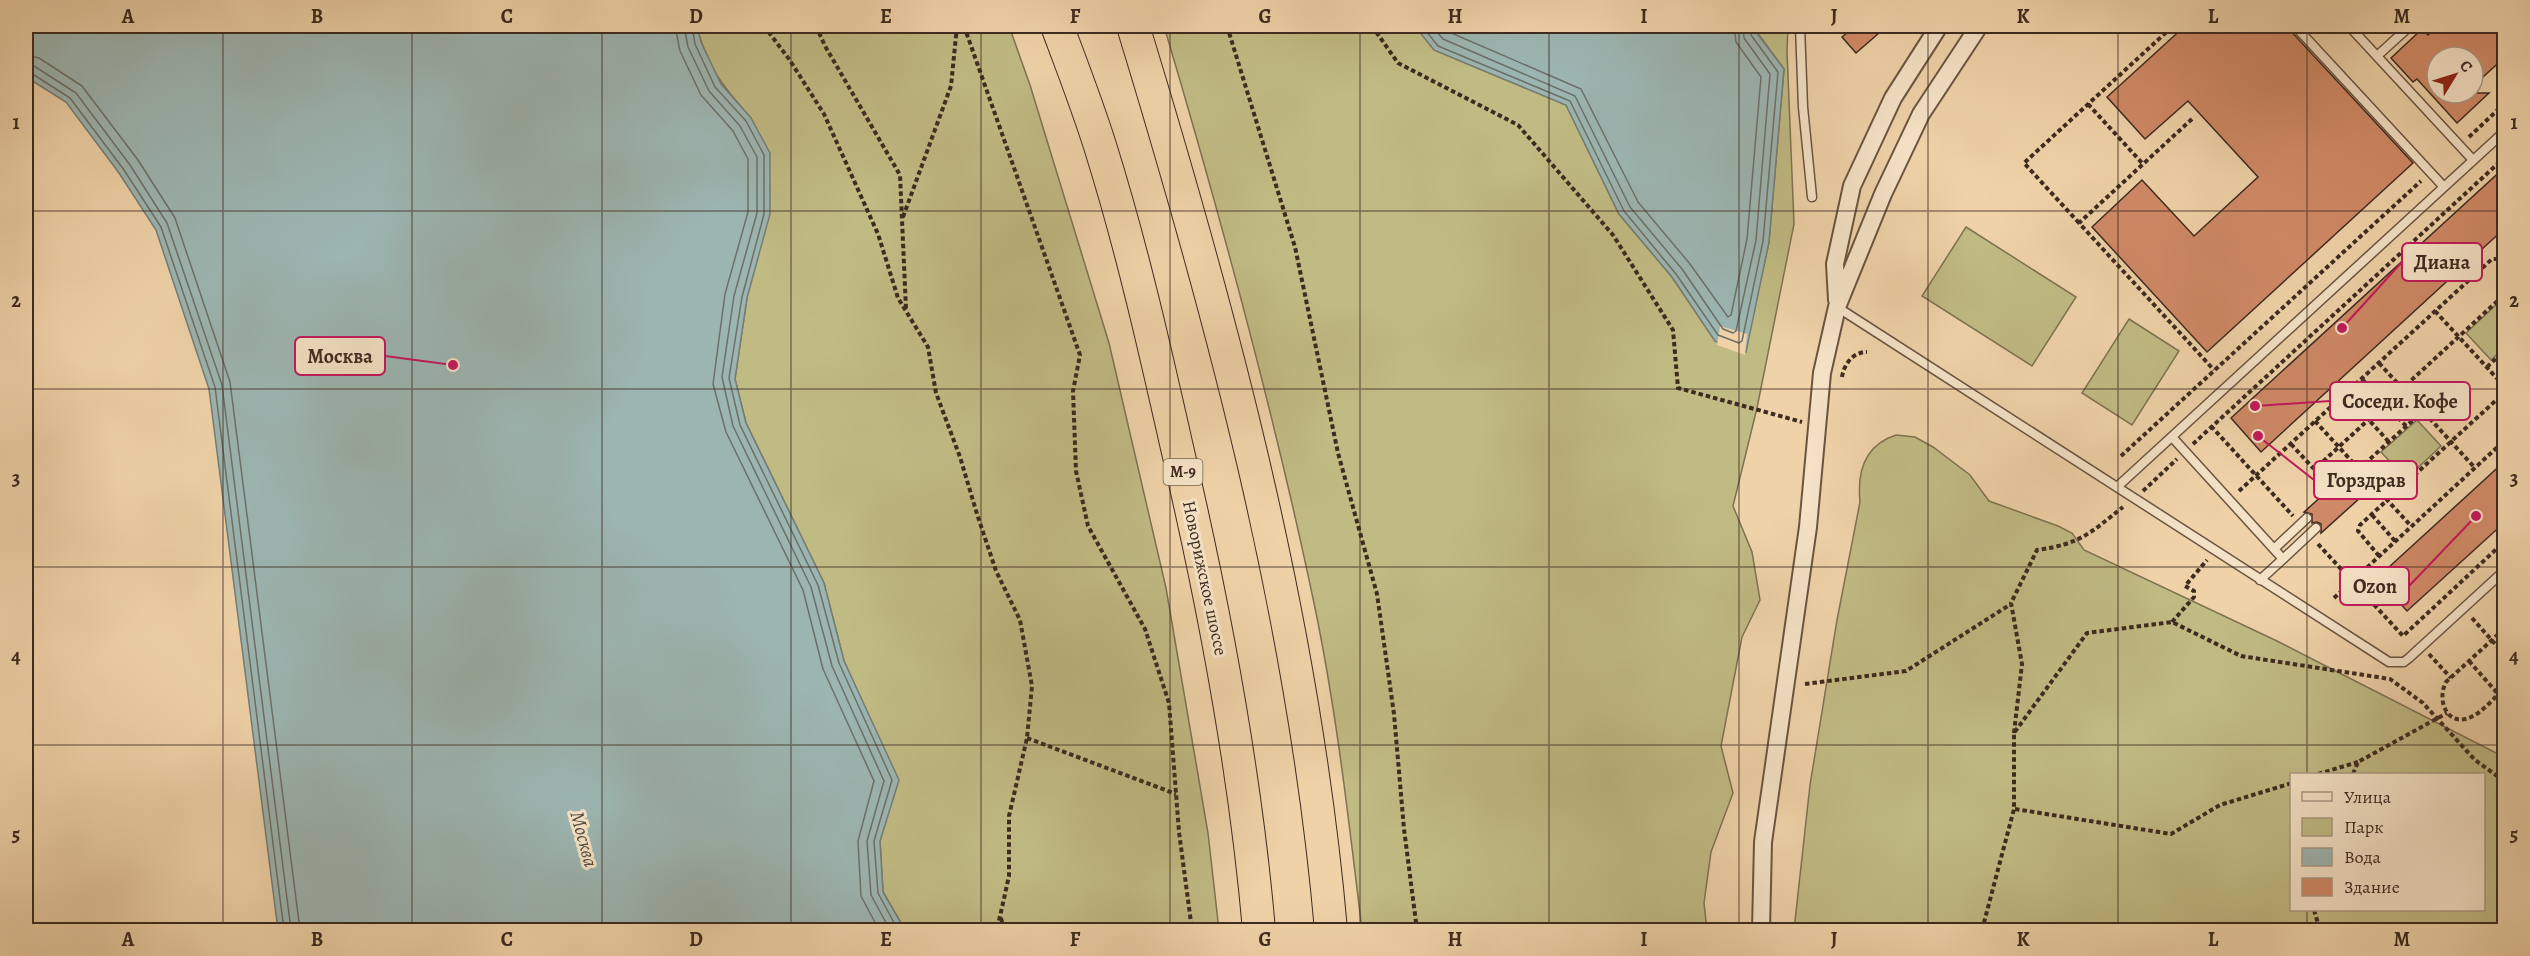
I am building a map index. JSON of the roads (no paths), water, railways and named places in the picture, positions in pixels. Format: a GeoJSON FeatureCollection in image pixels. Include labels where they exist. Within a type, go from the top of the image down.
{"type":"FeatureCollection","features":[{"type":"Feature","properties":{"kind":"highway","name":"Новорижское шоссе"},"geometry":{"type":"LineString","coordinates":[[1057,26],[1101,147],[1140,285],[1187,491],[1217,630],[1239,757],[1259,930]]}},
{"type":"Feature","properties":{"kind":"highway"},"geometry":{"type":"LineString","coordinates":[[1133,26],[1197,243],[1256,474],[1292,652],[1308,746],[1327,876],[1331,930]]}},
{"type":"Feature","properties":{"kind":"street"},"geometry":{"type":"LineString","coordinates":[[1837,307],[1835,264],[1852,186],[1893,98],[1939,26]]}},
{"type":"Feature","properties":{"kind":"street"},"geometry":{"type":"LineString","coordinates":[[1761,930],[1763,843],[1808,526],[1822,373],[1837,307],[1883,194],[1921,114],[1979,26]]}},
{"type":"Feature","properties":{"kind":"lane"},"geometry":{"type":"LineString","coordinates":[[1800,26],[1803,107],[1812,197]]}},
{"type":"Feature","properties":{"kind":"lane"},"geometry":{"type":"LineString","coordinates":[[2295,26],[2444,187]]}},
{"type":"Feature","properties":{"kind":"lane"},"geometry":{"type":"LineString","coordinates":[[2349,26],[2473,160]]}},
{"type":"Feature","properties":{"kind":"lane"},"geometry":{"type":"LineString","coordinates":[[2377,56],[2410,26]]}},
{"type":"Feature","properties":{"kind":"lane"},"geometry":{"type":"LineString","coordinates":[[2117,488],[2505,132]]}},
{"type":"Feature","properties":{"kind":"lane"},"geometry":{"type":"LineString","coordinates":[[1837,307],[2389,662],[2404,662],[2505,571]]}},
{"type":"Feature","properties":{"kind":"lane"},"geometry":{"type":"LineString","coordinates":[[2172,437],[2283,559]]}},
{"type":"Feature","properties":{"kind":"lane"},"geometry":{"type":"LineString","coordinates":[[2274,549],[2307,519]]}},
{"type":"Feature","properties":{"kind":"lane"},"geometry":{"type":"LineString","coordinates":[[2260,580],[2316,528]]}},
{"type":"Feature","properties":{"kind":"water"},"geometry":{"type":"Polygon","coordinates":[[[26,26],[697,26],[701,42],[721,84],[751,118],[770,153],[770,214],[747,298],[735,379],[746,423],[824,583],[844,661],[899,780],[880,841],[883,892],[905,930],[278,930],[209,389],[156,230],[119,173],[66,102],[26,77],[26,26]]]}},
{"type":"Feature","properties":{"kind":"water"},"geometry":{"type":"Polygon","coordinates":[[[1415,26],[1756,26],[1756,32],[1784,69],[1769,242],[1746,352],[1715,341],[1672,277],[1619,214],[1566,105],[1434,50],[1415,26]]]}},
{"type":"Feature","properties":{"kind":"place","name":"Диана"},"geometry":{"type":"Point","coordinates":[2342,328]}},
{"type":"Feature","properties":{"kind":"place","name":"Москва"},"geometry":{"type":"Point","coordinates":[453,365]}},
{"type":"Feature","properties":{"kind":"place","name":"Соседи. Кофе"},"geometry":{"type":"Point","coordinates":[2255,406]}},
{"type":"Feature","properties":{"kind":"place","name":"Горздрав"},"geometry":{"type":"Point","coordinates":[2258,436]}},
{"type":"Feature","properties":{"kind":"place","name":"Ozon"},"geometry":{"type":"Point","coordinates":[2476,516]}}]}
